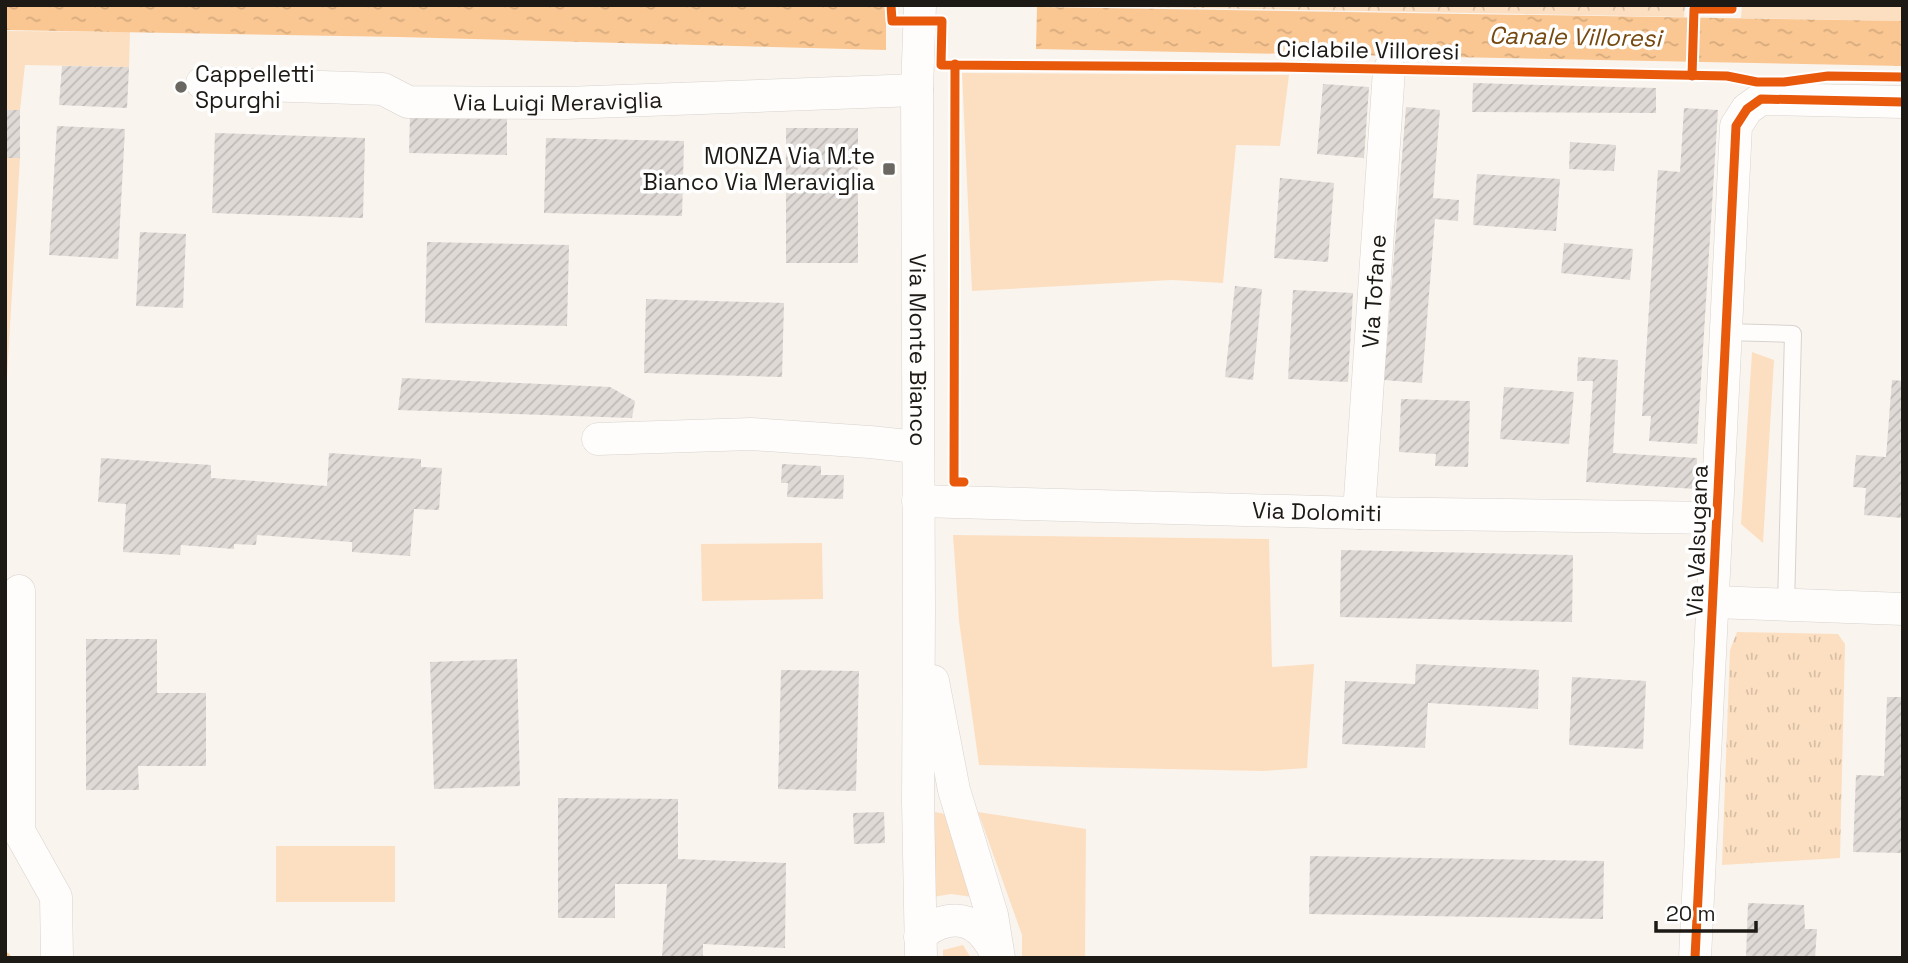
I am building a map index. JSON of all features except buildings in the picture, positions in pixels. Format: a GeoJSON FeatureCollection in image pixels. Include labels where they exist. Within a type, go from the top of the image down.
{"type":"FeatureCollection","features":[{"type":"Feature","properties":{"kind":"street","name":"Via Monte Bianco"},"geometry":{"type":"LineString","coordinates":[[920,5],[917,90],[917,447],[921,948]]}},
{"type":"Feature","properties":{"kind":"street","name":"Via Tofane"},"geometry":{"type":"LineString","coordinates":[[1359,513],[1389,71]]}},
{"type":"Feature","properties":{"kind":"street","name":"Via Luigi Meraviglia"},"geometry":{"type":"LineString","coordinates":[[202,83],[383,89],[408,102],[565,103],[917,90]]}},
{"type":"Feature","properties":{"kind":"street","name":"Via Valsugana"},"geometry":{"type":"LineString","coordinates":[[1695,958],[1736,126],[1746,108],[1761,99],[1903,102]]}},
{"type":"Feature","properties":{"kind":"street"},"geometry":{"type":"LineString","coordinates":[[598,439],[751,434],[917,447]]}},
{"type":"Feature","properties":{"kind":"street","name":"Via Dolomiti"},"geometry":{"type":"LineString","coordinates":[[918,501],[1359,513],[1716,518]]}},
{"type":"Feature","properties":{"kind":"street"},"geometry":{"type":"LineString","coordinates":[[19,591],[19,831],[57,897],[57,958]]}},
{"type":"Feature","properties":{"kind":"street"},"geometry":{"type":"LineString","coordinates":[[1714,602],[1903,609]]}},
{"type":"Feature","properties":{"kind":"street","name":"Via Monte Bianco"},"geometry":{"type":"LineString","coordinates":[[919,611],[954,790],[992,915],[999,957]]}},
{"type":"Feature","properties":{"kind":"street","name":"Via Monte Bianco"},"geometry":{"type":"LineString","coordinates":[[921,948],[935,924],[954,920],[976,926],[999,957]]}},
{"type":"Feature","properties":{"kind":"lane"},"geometry":{"type":"LineString","coordinates":[[1726,331],[1793,334],[1786,605]]}},
{"type":"Feature","properties":{"kind":"green space"},"geometry":{"type":"Polygon","coordinates":[[[1037,5],[1685,5],[1684,17],[1037,5]]]}},
{"type":"Feature","properties":{"kind":"green space"},"geometry":{"type":"Polygon","coordinates":[[[1742,5],[1903,5],[1903,21],[1741,18],[1742,5]]]}},
{"type":"Feature","properties":{"kind":"green space"},"geometry":{"type":"Polygon","coordinates":[[[5,31],[130,32],[129,67],[25,65],[20,110],[5,110],[5,31]]]}},
{"type":"Feature","properties":{"kind":"green space"},"geometry":{"type":"Polygon","coordinates":[[[962,73],[1289,75],[1280,146],[1236,145],[1223,283],[1172,280],[972,291],[962,73]]]}},
{"type":"Feature","properties":{"kind":"green space"},"geometry":{"type":"Polygon","coordinates":[[[5,158],[20,158],[5,411],[5,158]]]}},
{"type":"Feature","properties":{"kind":"green space"},"geometry":{"type":"Polygon","coordinates":[[[1752,352],[1774,360],[1763,543],[1741,524],[1752,352]]]}},
{"type":"Feature","properties":{"kind":"green space"},"geometry":{"type":"Polygon","coordinates":[[[953,535],[1269,539],[1272,667],[1314,664],[1307,768],[1263,771],[979,765],[959,621],[953,535]]]}},
{"type":"Feature","properties":{"kind":"green space"},"geometry":{"type":"Polygon","coordinates":[[[822,543],[823,599],[702,601],[701,544],[822,543]]]}},
{"type":"Feature","properties":{"kind":"green space"},"geometry":{"type":"Polygon","coordinates":[[[1737,632],[1838,634],[1845,644],[1840,858],[1722,865],[1730,650],[1737,632]]]}},
{"type":"Feature","properties":{"kind":"green space"},"geometry":{"type":"Polygon","coordinates":[[[935,812],[950,815],[972,897],[951,894],[933,897],[935,812]]]}},
{"type":"Feature","properties":{"kind":"green space"},"geometry":{"type":"Polygon","coordinates":[[[978,812],[1086,829],[1085,958],[1022,958],[1022,935],[978,812]]]}},
{"type":"Feature","properties":{"kind":"green space"},"geometry":{"type":"Polygon","coordinates":[[[276,846],[395,846],[395,902],[276,902],[276,846]]]}},
{"type":"Feature","properties":{"kind":"green space"},"geometry":{"type":"Polygon","coordinates":[[[963,945],[971,958],[943,958],[943,950],[963,945]]]}},
{"type":"Feature","properties":{"kind":"water"},"geometry":{"type":"Polygon","coordinates":[[[5,5],[886,5],[886,50],[5,30],[5,5]]]}},
{"type":"Feature","properties":{"kind":"water","name":"Canale Villoresi"},"geometry":{"type":"Polygon","coordinates":[[[1037,7],[1903,21],[1903,66],[1036,49],[1037,7]]]}},
{"type":"Feature","properties":{"kind":"cycle path","name":"Ciclabile Villoresi"},"geometry":{"type":"LineString","coordinates":[[891,5],[892,21],[942,21],[941,65],[1279,67],[1727,76],[1757,82],[1784,82],[1828,76],[1903,77]]}},
{"type":"Feature","properties":{"kind":"cycle path"},"geometry":{"type":"LineString","coordinates":[[1692,76],[1694,9],[1732,9],[1732,5]]}},
{"type":"Feature","properties":{"kind":"cycle path"},"geometry":{"type":"LineString","coordinates":[[955,64],[954,482],[964,482]]}},
{"type":"Feature","properties":{"kind":"cycle path"},"geometry":{"type":"LineString","coordinates":[[1695,958],[1736,126],[1747,109],[1761,99],[1903,102]]}},
{"type":"Feature","properties":{"kind":"place","name":"Cappelletti Spurghi"},"geometry":{"type":"Point","coordinates":[181,87]}},
{"type":"Feature","properties":{"kind":"place","name":"MONZA Via M.te Bianco Via Meraviglia"},"geometry":{"type":"Point","coordinates":[889,169]}}]}
